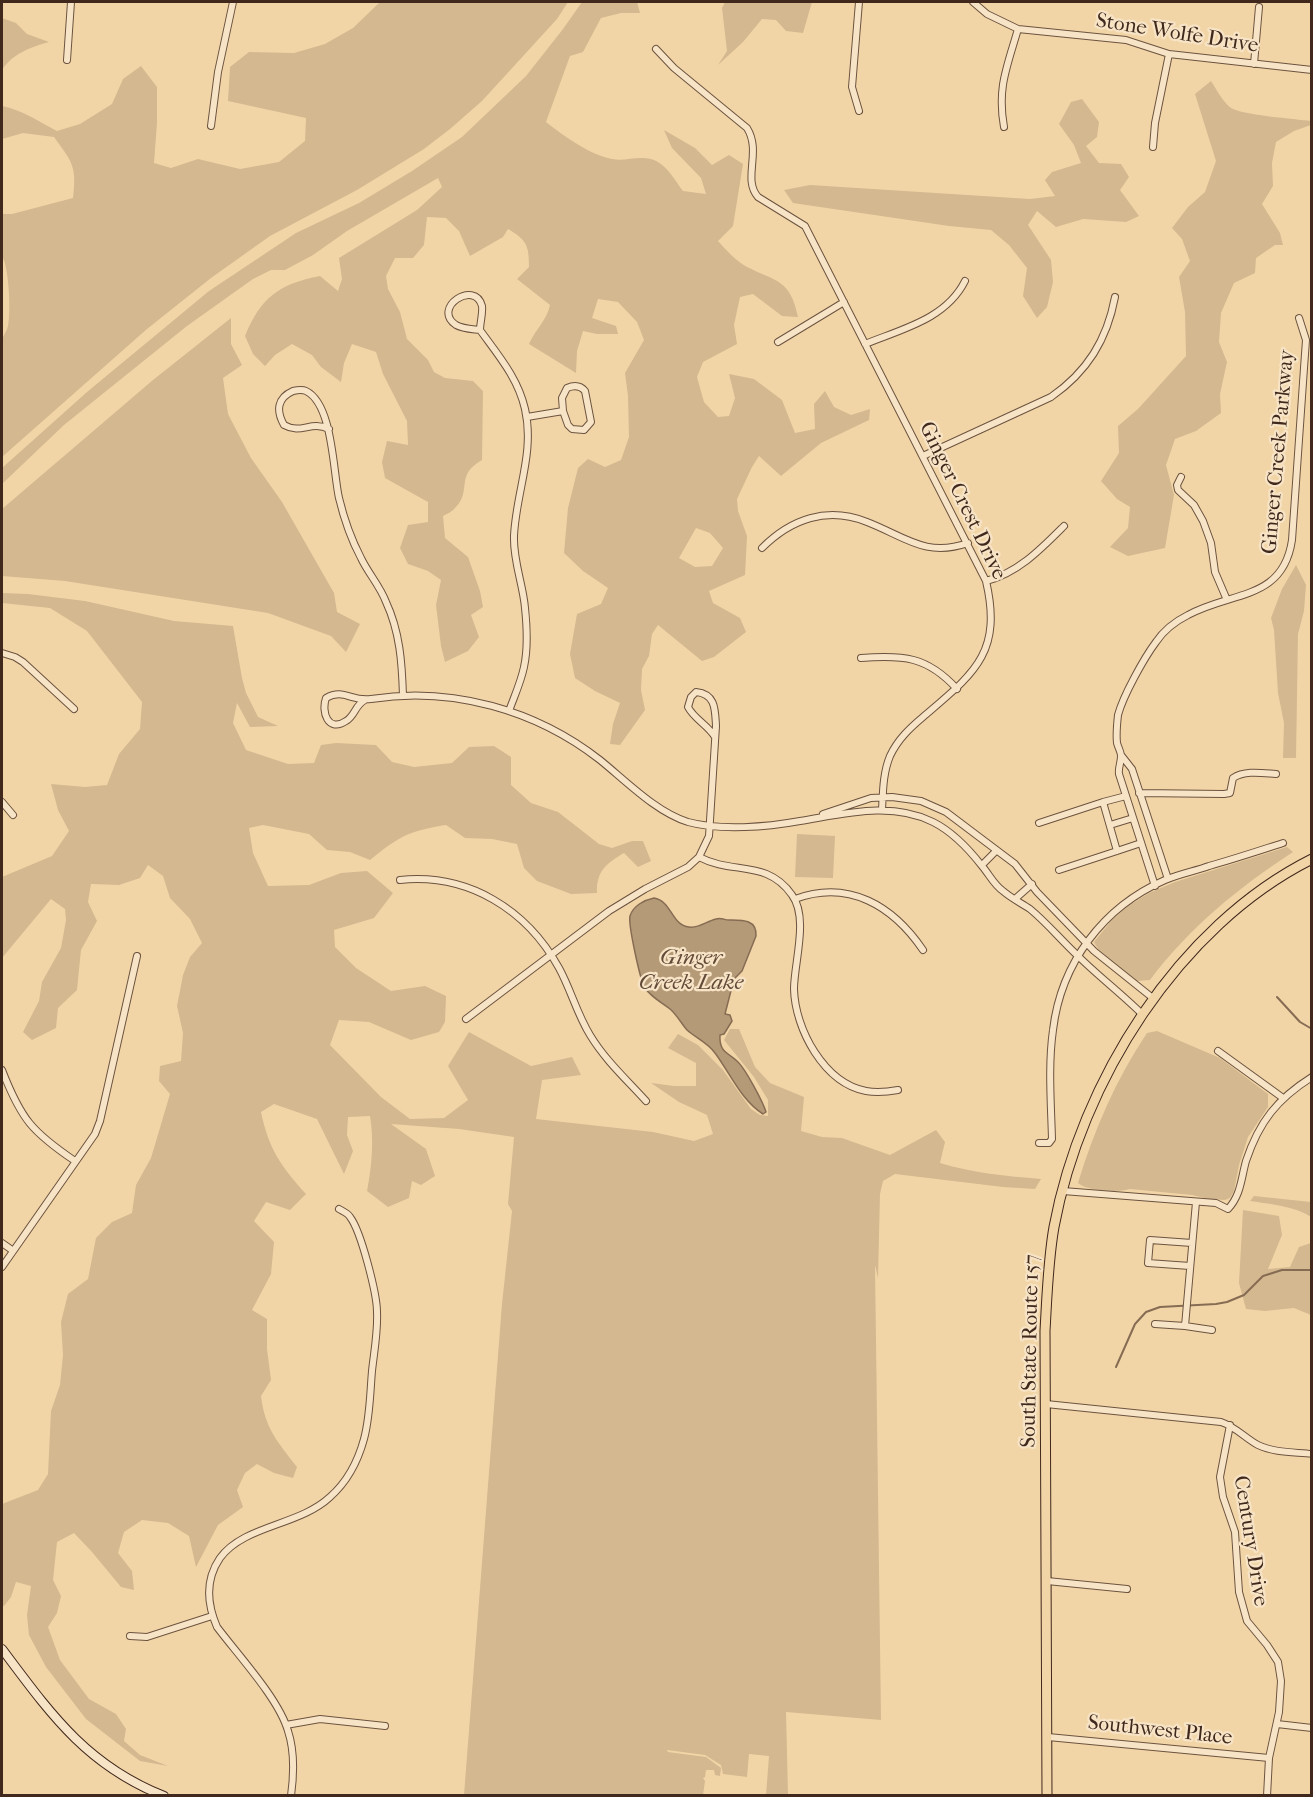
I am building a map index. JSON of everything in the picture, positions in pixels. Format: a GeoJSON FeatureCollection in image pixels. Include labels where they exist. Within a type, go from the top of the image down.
{"type":"FeatureCollection","features":[{"type":"Feature","properties":{"kind":"main road","name":"South State Route 157"},"geometry":{"type":"LineString","coordinates":[[1047,1796],[1045,1330],[1049,1264],[1063,1191],[1078,1141],[1104,1080],[1121,1048],[1154,999],[1196,947],[1224,919],[1280,877],[1311,859]]}},
{"type":"Feature","properties":{"kind":"street"},"geometry":{"type":"LineString","coordinates":[[67,60],[71,2]]}},
{"type":"Feature","properties":{"kind":"street"},"geometry":{"type":"LineString","coordinates":[[211,126],[218,72],[232,2]]}},
{"type":"Feature","properties":{"kind":"street"},"geometry":{"type":"LineString","coordinates":[[859,2],[852,87],[860,111]]}},
{"type":"Feature","properties":{"kind":"street","name":"Stone Wolfe Drive"},"geometry":{"type":"LineString","coordinates":[[973,2],[987,14],[1018,29],[1126,40],[1169,54],[1311,70]]}},
{"type":"Feature","properties":{"kind":"street"},"geometry":{"type":"LineString","coordinates":[[1254,64],[1259,8]]}},
{"type":"Feature","properties":{"kind":"street"},"geometry":{"type":"LineString","coordinates":[[1004,128],[1001,111],[1002,84],[1018,29]]}},
{"type":"Feature","properties":{"kind":"street","name":"Ginger Crest Drive"},"geometry":{"type":"LineString","coordinates":[[656,49],[674,68],[747,128],[754,143],[751,181],[754,192],[805,226],[986,581],[991,612],[988,638],[981,659],[957,689],[909,729],[897,744],[886,769],[882,810]]}},
{"type":"Feature","properties":{"kind":"street"},"geometry":{"type":"LineString","coordinates":[[1153,147],[1155,123],[1169,54]]}},
{"type":"Feature","properties":{"kind":"street"},"geometry":{"type":"LineString","coordinates":[[865,344],[937,314],[955,299],[965,281]]}},
{"type":"Feature","properties":{"kind":"street"},"geometry":{"type":"LineString","coordinates":[[480,330],[456,324],[451,319],[449,312],[454,300],[458,297],[469,296],[482,306],[480,330],[513,377],[520,391],[526,417],[528,459],[516,511],[514,538],[516,566],[525,606],[526,645],[524,668],[509,711]]}},
{"type":"Feature","properties":{"kind":"street"},"geometry":{"type":"LineString","coordinates":[[923,456],[1051,397],[1064,388],[1089,363],[1098,350],[1111,316],[1115,297]]}},
{"type":"Feature","properties":{"kind":"street"},"geometry":{"type":"LineString","coordinates":[[778,342],[844,302]]}},
{"type":"Feature","properties":{"kind":"street","name":"Ginger Creek Parkway"},"geometry":{"type":"LineString","coordinates":[[1155,886],[1119,769],[1121,755],[1117,740],[1118,715],[1125,696],[1156,642],[1165,632],[1187,615],[1269,584],[1282,571],[1290,555],[1306,340],[1299,318]]}},
{"type":"Feature","properties":{"kind":"street"},"geometry":{"type":"LineString","coordinates":[[582,387],[591,417],[589,427],[584,430],[572,429],[563,411],[562,398],[567,388],[582,387]]}},
{"type":"Feature","properties":{"kind":"street"},"geometry":{"type":"LineString","coordinates":[[329,429],[316,424],[297,429],[284,425],[279,413],[281,399],[298,390],[307,392],[325,416],[329,429],[339,495],[347,526],[361,558],[386,601],[396,626],[402,660],[403,696]]}},
{"type":"Feature","properties":{"kind":"street"},"geometry":{"type":"LineString","coordinates":[[526,417],[563,411]]}},
{"type":"Feature","properties":{"kind":"street"},"geometry":{"type":"LineString","coordinates":[[1181,477],[1177,485],[1178,490],[1194,505],[1203,521],[1211,543],[1215,572],[1227,600]]}},
{"type":"Feature","properties":{"kind":"street"},"geometry":{"type":"LineString","coordinates":[[762,548],[791,524],[813,517],[836,516],[864,520],[903,540],[916,544],[949,548],[968,543]]}},
{"type":"Feature","properties":{"kind":"street"},"geometry":{"type":"LineString","coordinates":[[986,581],[1004,575],[1020,565],[1064,526]]}},
{"type":"Feature","properties":{"kind":"street"},"geometry":{"type":"LineString","coordinates":[[2,653],[23,662],[74,709]]}},
{"type":"Feature","properties":{"kind":"street"},"geometry":{"type":"LineString","coordinates":[[861,658],[893,656],[917,660],[939,671],[957,689]]}},
{"type":"Feature","properties":{"kind":"street"},"geometry":{"type":"LineString","coordinates":[[466,1019],[550,954],[620,904],[688,867],[699,857],[706,845],[710,825],[717,726],[711,700],[705,693],[696,692],[691,697],[688,707],[707,725],[715,737]]}},
{"type":"Feature","properties":{"kind":"street"},"geometry":{"type":"LineString","coordinates":[[365,700],[358,704],[351,718],[344,723],[337,724],[328,720],[324,713],[326,698],[332,694],[341,693],[357,700],[403,696],[456,699],[509,711],[554,729],[584,747],[667,814],[689,822],[710,825],[765,826],[836,814],[882,810],[906,812],[932,821],[957,838],[1001,890],[1031,910],[1077,956],[1143,1015]]}},
{"type":"Feature","properties":{"kind":"street","name":"Ginger Creek Parkway"},"geometry":{"type":"LineString","coordinates":[[1121,755],[1132,769],[1168,879]]}},
{"type":"Feature","properties":{"kind":"street"},"geometry":{"type":"LineString","coordinates":[[1139,793],[1224,794],[1230,793],[1233,778],[1237,775],[1244,773],[1276,774]]}},
{"type":"Feature","properties":{"kind":"street"},"geometry":{"type":"LineString","coordinates":[[1039,823],[1126,796]]}},
{"type":"Feature","properties":{"kind":"street"},"geometry":{"type":"LineString","coordinates":[[809,820],[852,803],[882,797],[907,798],[936,806],[957,819],[1015,864],[1037,892],[1086,943],[1154,999]]}},
{"type":"Feature","properties":{"kind":"street"},"geometry":{"type":"LineString","coordinates":[[2,802],[13,815]]}},
{"type":"Feature","properties":{"kind":"street"},"geometry":{"type":"LineString","coordinates":[[1103,802],[1118,851]]}},
{"type":"Feature","properties":{"kind":"street"},"geometry":{"type":"LineString","coordinates":[[1130,809],[1143,805]]}},
{"type":"Feature","properties":{"kind":"street"},"geometry":{"type":"LineString","coordinates":[[1110,825],[1133,818]]}},
{"type":"Feature","properties":{"kind":"street"},"geometry":{"type":"LineString","coordinates":[[1059,870],[1142,843]]}},
{"type":"Feature","properties":{"kind":"street"},"geometry":{"type":"LineString","coordinates":[[1039,1143],[1049,1143],[1052,1139],[1053,1030],[1063,985],[1086,943],[1112,914],[1168,879],[1283,843]]}},
{"type":"Feature","properties":{"kind":"street"},"geometry":{"type":"LineString","coordinates":[[982,865],[996,851]]}},
{"type":"Feature","properties":{"kind":"street"},"geometry":{"type":"LineString","coordinates":[[699,857],[718,866],[750,868],[770,874],[785,886],[795,899],[800,934],[794,992],[800,1021],[808,1040],[825,1065],[846,1082],[864,1091],[880,1093],[898,1090]]}},
{"type":"Feature","properties":{"kind":"street"},"geometry":{"type":"LineString","coordinates":[[400,880],[425,879],[479,892],[496,900],[522,919],[550,954],[590,1036],[610,1062],[646,1101]]}},
{"type":"Feature","properties":{"kind":"street"},"geometry":{"type":"LineString","coordinates":[[1015,899],[1032,884]]}},
{"type":"Feature","properties":{"kind":"street"},"geometry":{"type":"LineString","coordinates":[[795,899],[806,895],[832,892],[864,899],[888,911],[900,921],[923,950]]}},
{"type":"Feature","properties":{"kind":"street"},"geometry":{"type":"LineString","coordinates":[[2,1267],[95,1134],[103,1113],[137,956]]}},
{"type":"Feature","properties":{"kind":"street"},"geometry":{"type":"LineString","coordinates":[[1218,1051],[1283,1098]]}},
{"type":"Feature","properties":{"kind":"street"},"geometry":{"type":"LineString","coordinates":[[2,1070],[16,1105],[24,1118],[46,1142],[75,1161]]}},
{"type":"Feature","properties":{"kind":"street"},"geometry":{"type":"LineString","coordinates":[[1063,1191],[1216,1203],[1228,1209],[1237,1201],[1252,1146],[1275,1105],[1311,1077]]}},
{"type":"Feature","properties":{"kind":"street"},"geometry":{"type":"LineString","coordinates":[[1185,1326],[1196,1202]]}},
{"type":"Feature","properties":{"kind":"street"},"geometry":{"type":"LineString","coordinates":[[291,1796],[294,1775],[293,1759],[292,1745],[286,1725],[274,1703],[217,1627],[209,1605],[209,1586],[212,1574],[221,1557],[236,1543],[306,1513],[330,1497],[348,1475],[364,1438],[376,1331],[376,1293],[354,1224],[350,1216],[339,1209]]}},
{"type":"Feature","properties":{"kind":"street"},"geometry":{"type":"LineString","coordinates":[[1190,1266],[1148,1263],[1150,1240],[1192,1243]]}},
{"type":"Feature","properties":{"kind":"street"},"geometry":{"type":"LineString","coordinates":[[2,1243],[12,1250]]}},
{"type":"Feature","properties":{"kind":"street"},"geometry":{"type":"LineString","coordinates":[[1155,1324],[1212,1330]]}},
{"type":"Feature","properties":{"kind":"street"},"geometry":{"type":"LineString","coordinates":[[1046,1404],[1191,1418],[1230,1425],[1255,1444],[1268,1449],[1311,1454]]}},
{"type":"Feature","properties":{"kind":"street","name":"Century Drive"},"geometry":{"type":"LineString","coordinates":[[1230,1425],[1220,1478],[1223,1497],[1235,1532],[1239,1592],[1247,1622],[1278,1662],[1281,1681],[1277,1724],[1269,1758],[1267,1796]]}},
{"type":"Feature","properties":{"kind":"street"},"geometry":{"type":"LineString","coordinates":[[1047,1581],[1127,1589]]}},
{"type":"Feature","properties":{"kind":"street"},"geometry":{"type":"LineString","coordinates":[[130,1636],[147,1636],[212,1616]]}},
{"type":"Feature","properties":{"kind":"street"},"geometry":{"type":"LineString","coordinates":[[2,1649],[50,1713],[83,1747],[117,1773],[137,1785],[164,1796]]}},
{"type":"Feature","properties":{"kind":"street"},"geometry":{"type":"LineString","coordinates":[[286,1725],[320,1719],[385,1726]]}},
{"type":"Feature","properties":{"kind":"street"},"geometry":{"type":"LineString","coordinates":[[1277,1724],[1311,1728]]}},
{"type":"Feature","properties":{"kind":"street","name":"Southwest Place"},"geometry":{"type":"LineString","coordinates":[[1048,1737],[1269,1758]]}},
{"type":"Feature","properties":{"kind":"shaded area"},"geometry":{"type":"Polygon","coordinates":[[[380,2],[568,2],[557,19],[482,101],[450,129],[424,149],[357,190],[270,236],[211,278],[147,329],[2,457],[2,339],[8,326],[9,290],[2,256],[2,214],[12,214],[73,198],[74,178],[72,165],[54,137],[23,133],[2,139],[2,106],[23,113],[57,131],[80,124],[112,104],[123,79],[141,66],[157,87],[154,163],[171,168],[198,159],[240,169],[279,162],[305,141],[306,118],[228,101],[230,67],[249,52],[294,53],[325,44],[353,28],[380,2]]]}},
{"type":"Feature","properties":{"kind":"shaded area"},"geometry":{"type":"Polygon","coordinates":[[[582,2],[637,2],[640,13],[621,13],[601,18],[583,52],[570,56],[546,122],[595,154],[615,160],[649,159],[661,164],[683,191],[706,194],[701,178],[672,148],[664,130],[695,148],[712,165],[729,155],[743,164],[733,226],[718,241],[743,265],[781,283],[791,295],[798,317],[782,316],[753,294],[740,297],[734,325],[737,344],[703,362],[697,377],[704,402],[718,417],[729,416],[735,398],[729,374],[754,379],[782,400],[795,433],[815,429],[814,404],[825,391],[834,407],[851,415],[870,409],[869,420],[821,443],[781,476],[759,456],[737,499],[738,511],[747,536],[745,575],[709,591],[713,603],[740,618],[746,632],[714,657],[702,661],[658,625],[652,634],[649,656],[642,669],[641,690],[645,710],[620,745],[610,744],[613,724],[620,703],[575,678],[570,654],[577,614],[601,604],[608,588],[583,571],[564,553],[568,508],[578,468],[588,459],[605,467],[621,460],[629,437],[625,373],[644,340],[637,322],[618,302],[598,299],[592,318],[616,326],[618,334],[583,331],[577,351],[576,373],[529,344],[550,305],[517,279],[529,267],[529,260],[526,244],[508,229],[503,237],[470,256],[459,231],[446,218],[427,217],[424,245],[413,258],[395,258],[386,276],[388,289],[400,312],[407,339],[428,360],[434,372],[445,378],[473,381],[483,391],[482,460],[468,472],[460,501],[453,510],[443,516],[445,538],[468,557],[480,591],[483,607],[471,615],[479,637],[468,651],[445,662],[436,605],[441,580],[428,571],[408,564],[400,548],[408,525],[428,522],[428,502],[385,478],[382,462],[387,441],[408,445],[407,421],[383,374],[376,352],[352,344],[344,363],[341,382],[321,367],[312,355],[292,344],[275,355],[265,366],[253,354],[245,336],[258,311],[273,294],[282,288],[320,276],[338,291],[342,279],[339,258],[417,210],[442,187],[438,178],[347,231],[313,255],[285,270],[271,270],[253,279],[187,326],[64,425],[2,484],[2,468],[87,392],[209,291],[296,233],[359,203],[462,137],[526,76],[582,2]],[[696,528],[679,558],[695,567],[712,566],[723,548],[710,533],[696,528]]]}},
{"type":"Feature","properties":{"kind":"shaded area"},"geometry":{"type":"Polygon","coordinates":[[[725,2],[812,2],[803,33],[786,31],[776,20],[762,19],[743,42],[718,65],[727,51],[722,8],[725,2]]]}},
{"type":"Feature","properties":{"kind":"shaded area"},"geometry":{"type":"Polygon","coordinates":[[[2,18],[16,23],[27,34],[49,42],[17,55],[2,70],[2,18]]]}},
{"type":"Feature","properties":{"kind":"shaded area"},"geometry":{"type":"Polygon","coordinates":[[[1211,81],[1222,99],[1231,108],[1257,115],[1311,121],[1311,125],[1294,131],[1276,142],[1272,163],[1273,186],[1262,204],[1280,233],[1283,245],[1275,245],[1256,258],[1255,273],[1234,283],[1221,313],[1219,342],[1227,362],[1220,394],[1221,413],[1196,431],[1175,439],[1166,465],[1174,495],[1165,548],[1128,556],[1110,547],[1128,528],[1130,507],[1117,499],[1101,481],[1119,453],[1118,426],[1138,409],[1186,356],[1185,312],[1179,277],[1190,261],[1182,239],[1172,228],[1188,207],[1205,192],[1216,161],[1195,94],[1211,81]]]}},
{"type":"Feature","properties":{"kind":"shaded area"},"geometry":{"type":"Polygon","coordinates":[[[1082,99],[1099,122],[1097,137],[1086,146],[1099,163],[1121,164],[1129,177],[1120,190],[1139,216],[1126,222],[1083,219],[1056,227],[1037,211],[1028,225],[1051,260],[1053,282],[1047,307],[1037,318],[1023,296],[1027,268],[1009,245],[991,230],[793,203],[784,190],[810,185],[1030,199],[1055,196],[1045,180],[1052,172],[1081,163],[1074,145],[1059,124],[1071,102],[1082,99]]]}},
{"type":"Feature","properties":{"kind":"shaded area"},"geometry":{"type":"Polygon","coordinates":[[[231,318],[231,344],[242,365],[223,378],[228,414],[251,458],[282,502],[334,593],[337,612],[360,624],[346,652],[331,636],[268,613],[65,581],[2,576],[2,509],[153,380],[231,318]]]}},
{"type":"Feature","properties":{"kind":"shaded area"},"geometry":{"type":"Polygon","coordinates":[[[1296,565],[1306,585],[1304,611],[1298,634],[1296,758],[1283,758],[1284,723],[1278,693],[1274,630],[1271,618],[1282,589],[1296,565]]]}},
{"type":"Feature","properties":{"kind":"shaded area"},"geometry":{"type":"Polygon","coordinates":[[[2,593],[85,601],[174,621],[233,626],[246,693],[258,717],[278,726],[250,727],[237,703],[233,723],[246,750],[288,764],[314,763],[321,745],[336,743],[376,745],[392,762],[414,767],[452,763],[469,747],[494,746],[511,757],[511,785],[531,803],[558,812],[599,844],[612,848],[632,841],[643,841],[651,861],[638,867],[624,853],[604,868],[598,879],[597,893],[571,894],[537,881],[524,868],[517,844],[492,839],[465,838],[446,825],[413,832],[389,845],[370,860],[350,852],[327,850],[309,834],[263,825],[249,828],[253,853],[268,886],[309,885],[341,873],[367,871],[393,893],[374,918],[334,930],[335,947],[356,968],[391,991],[425,986],[446,996],[445,1022],[439,1032],[411,1040],[369,1022],[339,1020],[330,1045],[381,1097],[410,1119],[444,1118],[468,1100],[448,1066],[469,1032],[531,1066],[572,1057],[581,1075],[542,1080],[536,1119],[653,1132],[694,1141],[713,1134],[707,1115],[679,1102],[651,1083],[696,1086],[696,1063],[668,1048],[678,1034],[698,1045],[723,1070],[751,1109],[760,1115],[768,1116],[768,1100],[754,1077],[724,1040],[730,1029],[739,1029],[755,1067],[770,1083],[804,1097],[801,1131],[822,1137],[842,1138],[890,1155],[936,1130],[945,1142],[940,1163],[977,1172],[1041,1179],[1035,1189],[895,1174],[883,1181],[880,1194],[878,1278],[875,1265],[881,1720],[786,1712],[788,1795],[766,1795],[769,1756],[749,1754],[747,1777],[723,1774],[721,1765],[705,1755],[667,1750],[706,1757],[721,1768],[720,1776],[715,1775],[714,1770],[706,1770],[703,1778],[705,1781],[703,1795],[464,1795],[502,1304],[512,1211],[508,1204],[514,1137],[459,1129],[391,1124],[426,1149],[435,1176],[421,1185],[412,1181],[409,1198],[388,1207],[367,1191],[372,1153],[370,1116],[348,1117],[347,1135],[353,1151],[344,1174],[317,1119],[274,1104],[261,1112],[277,1157],[306,1194],[290,1210],[266,1202],[254,1221],[274,1242],[271,1274],[252,1310],[267,1319],[267,1349],[271,1380],[261,1396],[269,1426],[297,1467],[293,1478],[274,1473],[257,1464],[245,1473],[237,1490],[243,1507],[218,1525],[196,1567],[189,1536],[168,1523],[142,1520],[124,1532],[118,1553],[132,1571],[134,1590],[121,1587],[74,1533],[57,1542],[53,1580],[61,1596],[57,1613],[48,1627],[60,1660],[89,1699],[116,1714],[126,1729],[124,1741],[140,1755],[168,1766],[140,1761],[86,1719],[46,1667],[29,1635],[27,1615],[31,1586],[16,1582],[11,1597],[4,1606],[2,1605],[2,1504],[38,1490],[48,1474],[51,1411],[60,1385],[63,1355],[61,1322],[68,1294],[88,1279],[96,1238],[112,1222],[132,1213],[136,1185],[151,1158],[170,1094],[159,1081],[160,1066],[181,1061],[183,1033],[177,1006],[183,975],[190,957],[202,943],[190,919],[170,898],[163,876],[148,865],[140,878],[119,885],[91,884],[88,902],[97,921],[81,950],[77,990],[58,1008],[56,1028],[32,1040],[23,1032],[39,1001],[42,982],[61,948],[66,920],[65,909],[51,899],[2,958],[2,877],[52,856],[69,831],[58,810],[51,784],[85,787],[107,785],[119,754],[140,729],[142,702],[87,631],[50,608],[2,603],[2,593]]]}},
{"type":"Feature","properties":{"kind":"shaded area"},"geometry":{"type":"Polygon","coordinates":[[[797,834],[835,836],[833,878],[795,877],[797,834]]]}},
{"type":"Feature","properties":{"kind":"shaded area"},"geometry":{"type":"Polygon","coordinates":[[[1287,847],[1293,852],[1234,894],[1198,926],[1150,980],[1137,981],[1098,949],[1094,942],[1111,921],[1128,906],[1149,893],[1175,882],[1287,847]]]}},
{"type":"Feature","properties":{"kind":"shaded area"},"geometry":{"type":"Polygon","coordinates":[[[1157,1031],[1220,1058],[1268,1094],[1268,1107],[1248,1137],[1234,1191],[1230,1198],[1209,1199],[1192,1195],[1130,1189],[1103,1190],[1088,1188],[1078,1183],[1091,1144],[1116,1087],[1147,1033],[1157,1031]]]}},
{"type":"Feature","properties":{"kind":"shaded area"},"geometry":{"type":"Polygon","coordinates":[[[1254,1196],[1311,1202],[1311,1217],[1290,1208],[1250,1201],[1254,1196]]]}},
{"type":"Feature","properties":{"kind":"shaded area"},"geometry":{"type":"Polygon","coordinates":[[[1243,1210],[1279,1216],[1282,1235],[1268,1269],[1290,1267],[1299,1247],[1311,1243],[1311,1315],[1294,1308],[1265,1311],[1246,1309],[1239,1283],[1243,1210]]]}},
{"type":"Feature","properties":{"kind":"water","name":"Ginger Creek Lake"},"geometry":{"type":"Polygon","coordinates":[[[654,898],[665,904],[678,922],[689,927],[696,927],[719,918],[744,921],[754,926],[756,936],[742,971],[734,979],[725,1014],[730,1015],[732,1021],[724,1034],[720,1035],[720,1041],[724,1051],[737,1061],[758,1093],[766,1112],[763,1114],[742,1094],[712,1049],[687,1030],[672,1011],[645,988],[635,952],[630,916],[639,904],[654,898]]]}},
{"type":"Feature","properties":{"kind":"waterway"},"geometry":{"type":"LineString","coordinates":[[1277,997],[1300,1022],[1312,1029]]}},
{"type":"Feature","properties":{"kind":"waterway"},"geometry":{"type":"LineString","coordinates":[[1116,1367],[1135,1324],[1146,1312],[1160,1307],[1227,1302],[1244,1295],[1263,1276],[1282,1270],[1312,1270]]}}]}
